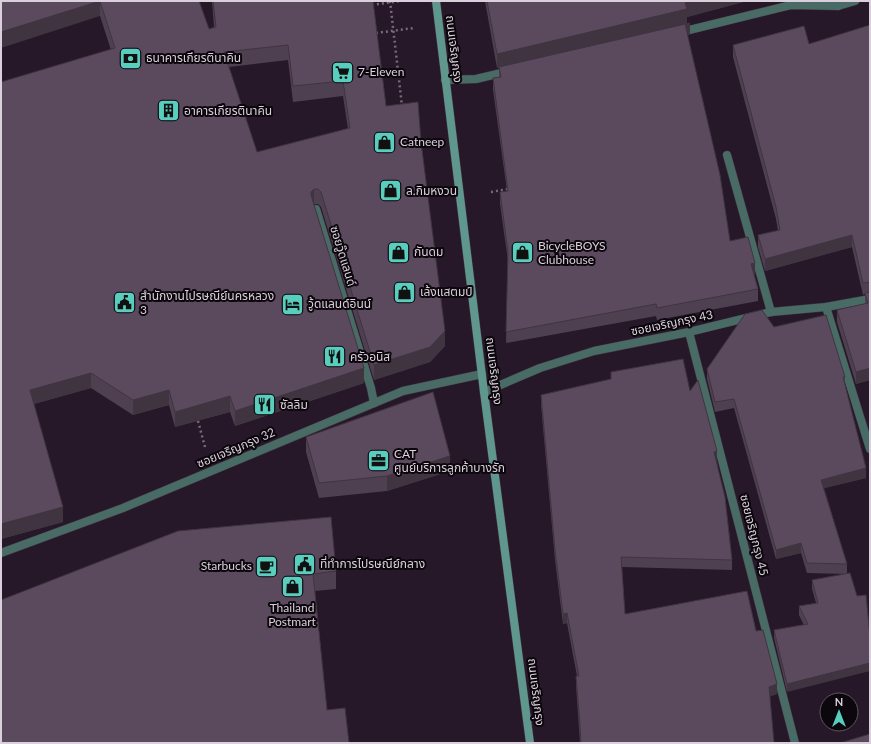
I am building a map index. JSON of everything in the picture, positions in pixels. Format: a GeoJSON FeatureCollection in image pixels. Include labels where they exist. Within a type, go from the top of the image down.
{"type":"FeatureCollection","features":[{"type":"Feature","properties":{"kind":"main road","name":"ถนนเจริญกรุง"},"geometry":{"type":"LineString","coordinates":[[436,1],[484,392],[530,743]]}},
{"type":"Feature","properties":{"kind":"street"},"geometry":{"type":"LineString","coordinates":[[671,34],[791,5],[837,4],[855,1]]}},
{"type":"Feature","properties":{"kind":"street"},"geometry":{"type":"LineString","coordinates":[[445,80],[476,79],[515,70]]}},
{"type":"Feature","properties":{"kind":"street"},"geometry":{"type":"LineString","coordinates":[[727,155],[770,312]]}},
{"type":"Feature","properties":{"kind":"street","name":"ซอยวู๊ดแลนด์"},"geometry":{"type":"LineString","coordinates":[[316,209],[371,388],[374,403]]}},
{"type":"Feature","properties":{"kind":"street","name":"ซอยเจริญกรุง 43"},"geometry":{"type":"LineString","coordinates":[[484,392],[540,368],[594,351],[689,332],[770,312],[826,307],[870,299]]}},
{"type":"Feature","properties":{"kind":"street"},"geometry":{"type":"LineString","coordinates":[[826,307],[870,449]]}},
{"type":"Feature","properties":{"kind":"street","name":"ซอยเจริญกรุง 45"},"geometry":{"type":"LineString","coordinates":[[689,332],[796,743]]}},
{"type":"Feature","properties":{"kind":"street","name":"ซอยเจริญกรุง 32"},"geometry":{"type":"LineString","coordinates":[[1,553],[124,508],[403,391],[482,374]]}},
{"type":"Feature","properties":{"kind":"path"},"geometry":{"type":"LineString","coordinates":[[372,5],[400,1]]}},
{"type":"Feature","properties":{"kind":"path"},"geometry":{"type":"LineString","coordinates":[[390,2],[402,107]]}},
{"type":"Feature","properties":{"kind":"path"},"geometry":{"type":"LineString","coordinates":[[375,34],[414,28]]}},
{"type":"Feature","properties":{"kind":"path"},"geometry":{"type":"LineString","coordinates":[[380,72],[398,70]]}},
{"type":"Feature","properties":{"kind":"path"},"geometry":{"type":"LineString","coordinates":[[491,192],[514,188]]}},
{"type":"Feature","properties":{"kind":"path"},"geometry":{"type":"LineString","coordinates":[[198,421],[205,447]]}},
{"type":"Feature","properties":{"kind":"building"},"geometry":{"type":"Polygon","coordinates":[[[1,1],[100,1],[1,32],[1,1]]]}},
{"type":"Feature","properties":{"kind":"building"},"geometry":{"type":"Polygon","coordinates":[[[100,1],[199,1],[209,29],[216,27],[213,1],[373,1],[386,106],[418,102],[421,142],[445,331],[430,347],[374,365],[321,192],[318,189],[314,189],[311,192],[311,195],[364,368],[235,411],[230,396],[175,412],[169,390],[133,400],[91,373],[30,390],[63,507],[1,524],[1,82],[115,48],[100,1]],[[288,45],[224,52],[257,152],[350,128],[343,81],[293,86],[288,45]]]}},
{"type":"Feature","properties":{"kind":"building"},"geometry":{"type":"Polygon","coordinates":[[[487,1],[694,1],[685,3],[687,9],[497,54],[487,1]]]}},
{"type":"Feature","properties":{"kind":"building"},"geometry":{"type":"Polygon","coordinates":[[[685,24],[720,175],[730,241],[748,237],[755,263],[751,264],[758,289],[657,308],[656,304],[506,332],[508,252],[500,192],[508,191],[493,78],[501,77],[499,67],[685,24]]]}},
{"type":"Feature","properties":{"kind":"building"},"geometry":{"type":"Polygon","coordinates":[[[870,25],[870,282],[863,283],[852,235],[765,259],[758,235],[780,230],[776,207],[733,45],[804,26],[809,44],[870,25]]]}},
{"type":"Feature","properties":{"kind":"building"},"geometry":{"type":"Polygon","coordinates":[[[870,292],[870,368],[856,372],[837,310],[868,303],[865,293],[870,292]]]}},
{"type":"Feature","properties":{"kind":"building"},"geometry":{"type":"Polygon","coordinates":[[[762,310],[774,327],[826,315],[845,377],[843,377],[866,468],[821,480],[847,564],[807,563],[801,543],[776,550],[734,399],[715,402],[707,369],[745,314],[762,310]]]}},
{"type":"Feature","properties":{"kind":"building"},"geometry":{"type":"Polygon","coordinates":[[[683,359],[690,391],[698,380],[717,451],[714,452],[725,497],[732,560],[621,557],[625,614],[747,591],[756,631],[763,630],[777,684],[769,687],[774,743],[581,743],[576,676],[579,676],[567,613],[563,614],[555,550],[541,395],[611,379],[611,372],[683,359]]]}},
{"type":"Feature","properties":{"kind":"building","name":"CAT ศูนย์บริการลูกค้าบางรัก"},"geometry":{"type":"Polygon","coordinates":[[[433,392],[450,456],[387,476],[319,483],[306,437],[433,392]]]}},
{"type":"Feature","properties":{"kind":"building"},"geometry":{"type":"Polygon","coordinates":[[[331,517],[336,571],[313,574],[327,710],[345,708],[349,743],[1,743],[1,600],[178,531],[331,517]]]}},
{"type":"Feature","properties":{"kind":"building"},"geometry":{"type":"Polygon","coordinates":[[[850,573],[857,596],[866,595],[870,637],[870,663],[787,684],[774,630],[808,624],[799,606],[818,603],[812,580],[850,573]]]}},
{"type":"Feature","properties":{"kind":"building"},"geometry":{"type":"Polygon","coordinates":[[[870,734],[870,743],[840,743],[870,734]]]}},
{"type":"Feature","properties":{"kind":"place","name":"ธนาคารเกียรตินาคิน"},"geometry":{"type":"Point","coordinates":[130,58]}},
{"type":"Feature","properties":{"kind":"place","name":"7-Eleven"},"geometry":{"type":"Point","coordinates":[342,72]}},
{"type":"Feature","properties":{"kind":"place","name":"อาคารเกียรตินาคิน"},"geometry":{"type":"Point","coordinates":[168,111]}},
{"type":"Feature","properties":{"kind":"place","name":"Catneep"},"geometry":{"type":"Point","coordinates":[385,142]}},
{"type":"Feature","properties":{"kind":"place","name":"ล.กิมหงวน"},"geometry":{"type":"Point","coordinates":[391,191]}},
{"type":"Feature","properties":{"kind":"place","name":"กันดม"},"geometry":{"type":"Point","coordinates":[399,252]}},
{"type":"Feature","properties":{"kind":"place","name":"BicycleBOYS Clubhouse"},"geometry":{"type":"Point","coordinates":[522,253]}},
{"type":"Feature","properties":{"kind":"place","name":"เล้งแสตมป์"},"geometry":{"type":"Point","coordinates":[405,292]}},
{"type":"Feature","properties":{"kind":"place","name":"สำนักงานไปรษณีย์นครหลวง 3"},"geometry":{"type":"Point","coordinates":[124,303]}},
{"type":"Feature","properties":{"kind":"place","name":"วู้ดแลนด์อินน์"},"geometry":{"type":"Point","coordinates":[292,304]}},
{"type":"Feature","properties":{"kind":"place","name":"ครัวอนิส"},"geometry":{"type":"Point","coordinates":[334,357]}},
{"type":"Feature","properties":{"kind":"place","name":"ซัลลิม"},"geometry":{"type":"Point","coordinates":[265,405]}},
{"type":"Feature","properties":{"kind":"place","name":"CAT ศูนย์บริการลูกค้าบางรัก"},"geometry":{"type":"Point","coordinates":[378,461]}},
{"type":"Feature","properties":{"kind":"place","name":"ที่ทำการไปรษณีย์กลาง"},"geometry":{"type":"Point","coordinates":[304,564]}},
{"type":"Feature","properties":{"kind":"place","name":"Starbucks"},"geometry":{"type":"Point","coordinates":[267,566]}},
{"type":"Feature","properties":{"kind":"place","name":"Thailand Postmart"},"geometry":{"type":"Point","coordinates":[292,587]}}]}
